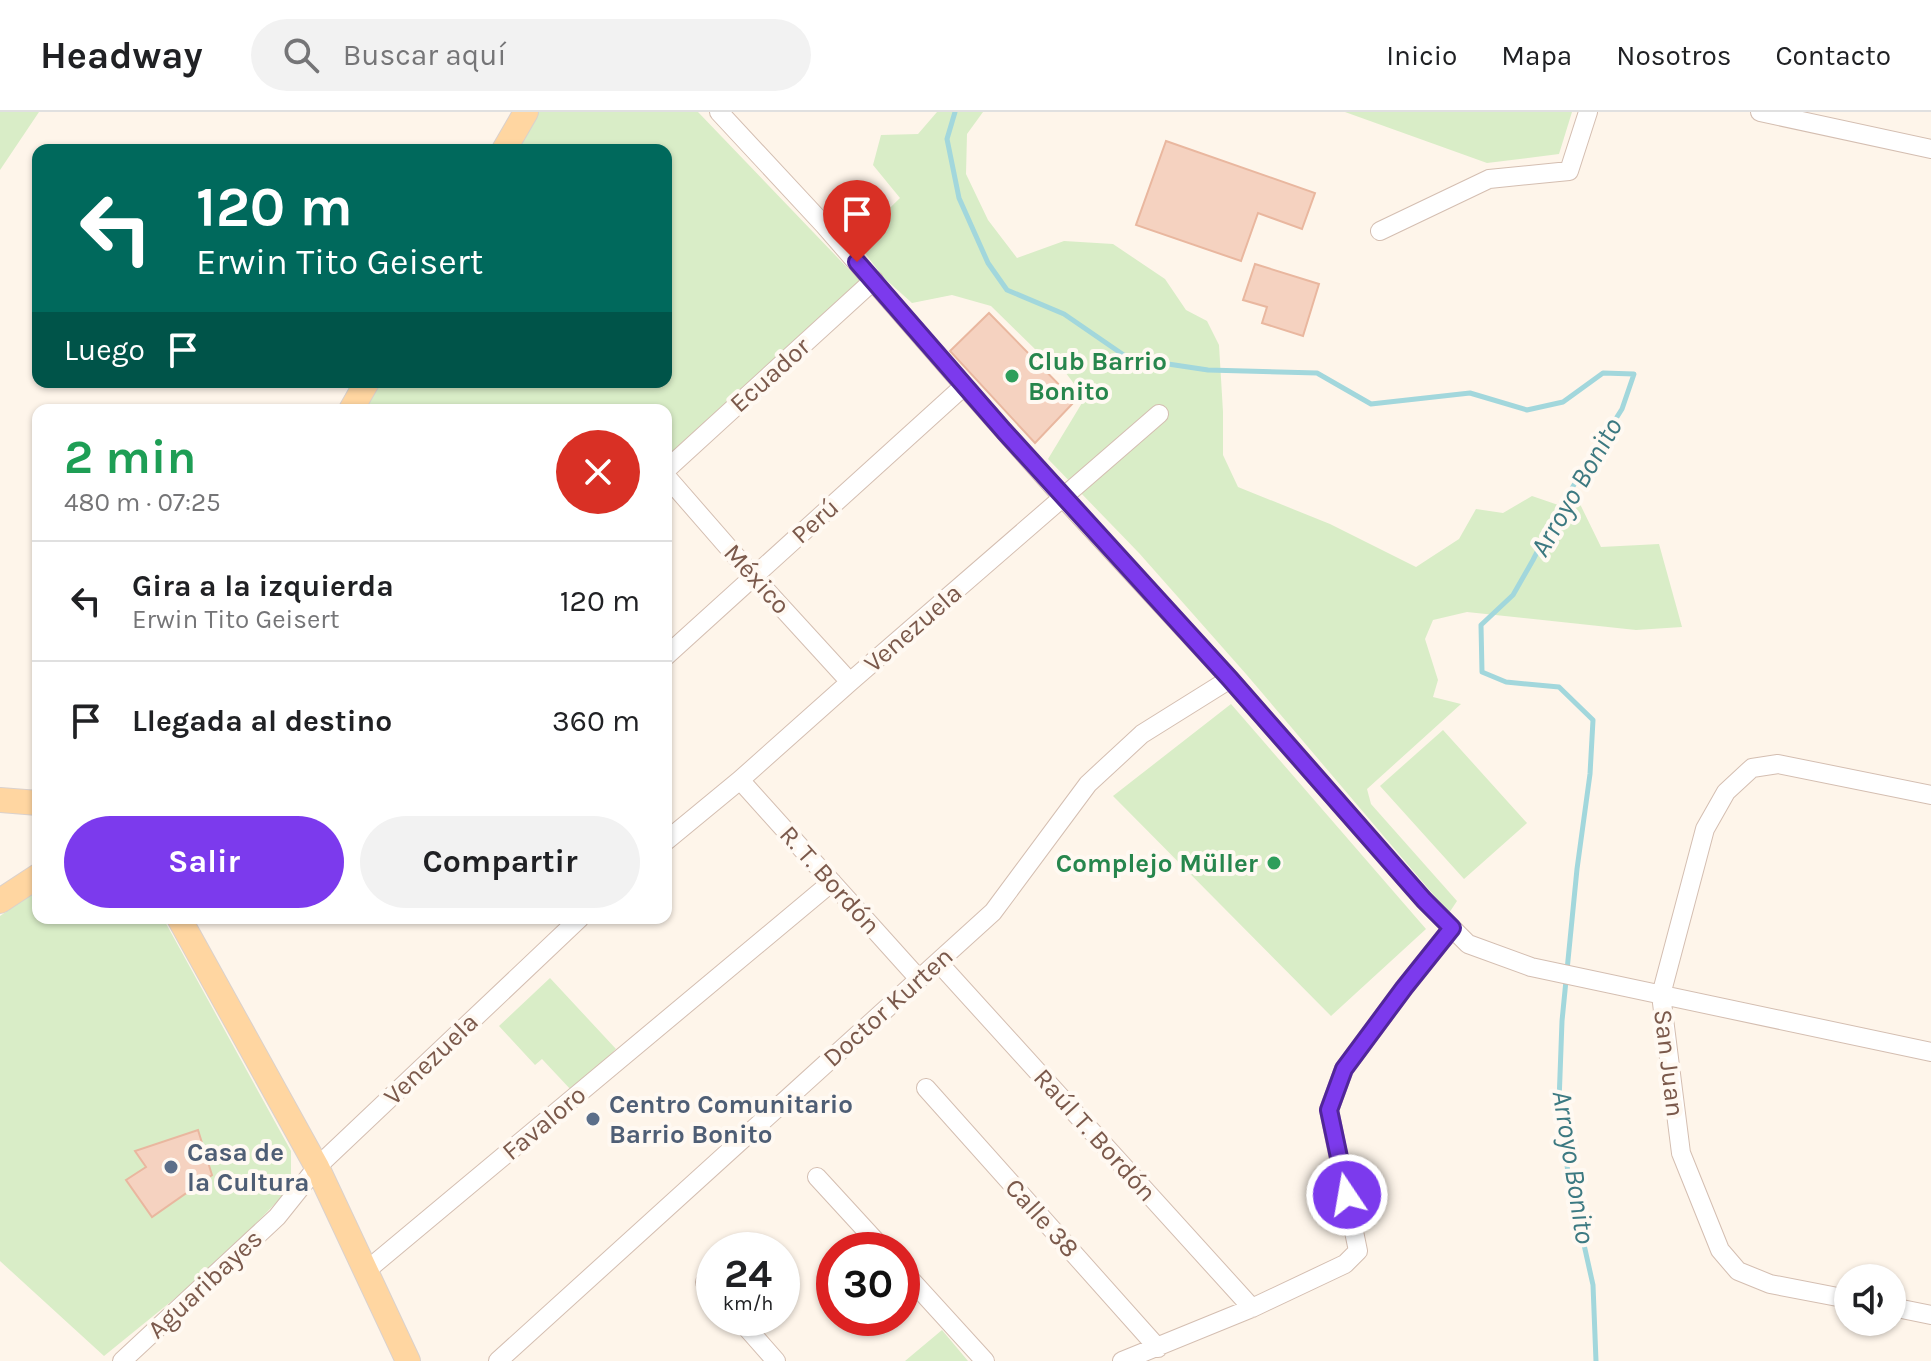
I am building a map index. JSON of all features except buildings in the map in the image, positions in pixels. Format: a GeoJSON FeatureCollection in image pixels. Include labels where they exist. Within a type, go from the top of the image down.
{"type":"FeatureCollection","features":[{"type":"Feature","properties":{"kind":"main road"},"geometry":{"type":"LineString","coordinates":[[507,144],[526,112]]}},
{"type":"Feature","properties":{"kind":"main road"},"geometry":{"type":"LineString","coordinates":[[0,800],[32,803]]}},
{"type":"Feature","properties":{"kind":"main road"},"geometry":{"type":"LineString","coordinates":[[0,901],[32,880]]}},
{"type":"Feature","properties":{"kind":"main road"},"geometry":{"type":"LineString","coordinates":[[182,924],[317,1167],[408,1361]]}},
{"type":"Feature","properties":{"kind":"street"},"geometry":{"type":"LineString","coordinates":[[719,112],[874,280],[1063,498],[1230,679],[1424,900],[1468,944],[1531,967],[1931,1052]]}},
{"type":"Feature","properties":{"kind":"street"},"geometry":{"type":"LineString","coordinates":[[1380,231],[1489,179],[1569,171],[1588,112]]}},
{"type":"Feature","properties":{"kind":"street"},"geometry":{"type":"LineString","coordinates":[[1760,112],[1931,149]]}},
{"type":"Feature","properties":{"kind":"street","name":"Ecuador"},"geometry":{"type":"LineString","coordinates":[[672,467],[874,280]]}},
{"type":"Feature","properties":{"kind":"street","name":"Perú"},"geometry":{"type":"LineString","coordinates":[[672,651],[964,386]]}},
{"type":"Feature","properties":{"kind":"street","name":"Venezuela"},"geometry":{"type":"LineString","coordinates":[[672,836],[1159,414]]}},
{"type":"Feature","properties":{"kind":"street","name":"México"},"geometry":{"type":"LineString","coordinates":[[672,480],[754,577],[850,682]]}},
{"type":"Feature","properties":{"kind":"street","name":"Doctor Kurten"},"geometry":{"type":"LineString","coordinates":[[498,1361],[993,912],[1088,784],[1142,734],[1230,679]]}},
{"type":"Feature","properties":{"kind":"street","name":"San Juan"},"geometry":{"type":"LineString","coordinates":[[1834,1296],[1770,1284],[1738,1271],[1720,1250],[1681,1153],[1661,995],[1705,829],[1726,792],[1752,768],[1778,764],[1931,795]]}},
{"type":"Feature","properties":{"kind":"street","name":"R. T. Bordón"},"geometry":{"type":"LineString","coordinates":[[740,780],[919,979]]}},
{"type":"Feature","properties":{"kind":"street","name":"Favaloro"},"geometry":{"type":"LineString","coordinates":[[366,1271],[832,882]]}},
{"type":"Feature","properties":{"kind":"street","name":"Venezuela"},"geometry":{"type":"LineString","coordinates":[[317,1167],[574,924]]}},
{"type":"Feature","properties":{"kind":"street"},"geometry":{"type":"LineString","coordinates":[[1122,1361],[1252,1308],[1345,1264],[1358,1251],[1329,1110],[1344,1069],[1452,928]]}},
{"type":"Feature","properties":{"kind":"street","name":"Raúl T. Bordón"},"geometry":{"type":"LineString","coordinates":[[938,962],[1252,1308]]}},
{"type":"Feature","properties":{"kind":"street","name":"Calle 38"},"geometry":{"type":"LineString","coordinates":[[926,1088],[1158,1348]]}},
{"type":"Feature","properties":{"kind":"street","name":"Aguaribayes"},"geometry":{"type":"LineString","coordinates":[[122,1361],[277,1217],[317,1167]]}},
{"type":"Feature","properties":{"kind":"street"},"geometry":{"type":"LineString","coordinates":[[817,1177],[867,1232]]}},
{"type":"Feature","properties":{"kind":"street"},"geometry":{"type":"LineString","coordinates":[[920,1290],[985,1361]]}},
{"type":"Feature","properties":{"kind":"street"},"geometry":{"type":"LineString","coordinates":[[1906,1310],[1931,1315]]}},
{"type":"Feature","properties":{"kind":"street"},"geometry":{"type":"LineString","coordinates":[[754,1336],[776,1361]]}},
{"type":"Feature","properties":{"kind":"green space"},"geometry":{"type":"Polygon","coordinates":[[[0,112],[39,112],[0,170],[0,112]]]}},
{"type":"Feature","properties":{"kind":"green space"},"geometry":{"type":"Polygon","coordinates":[[[519,112],[698,112],[861,282],[672,452],[672,404],[340,404],[349,388],[672,388],[672,144],[499,144],[519,112]]]}},
{"type":"Feature","properties":{"kind":"green space"},"geometry":{"type":"Polygon","coordinates":[[[937,112],[983,112],[967,134],[966,174],[988,220],[1017,258],[1064,241],[1113,244],[1165,279],[1186,310],[1207,321],[1219,345],[1223,455],[1238,487],[1330,524],[1416,567],[1459,539],[1476,509],[1503,513],[1532,496],[1567,508],[1580,504],[1601,547],[1659,544],[1682,627],[1636,630],[1467,612],[1433,620],[1425,639],[1438,680],[1433,697],[1461,704],[1367,789],[1371,804],[1457,901],[1449,913],[1246,674],[1139,553],[1048,459],[1085,398],[1062,368],[1040,354],[991,306],[952,295],[912,303],[883,277],[856,241],[900,198],[873,165],[881,135],[918,134],[937,112]]]}},
{"type":"Feature","properties":{"kind":"green space"},"geometry":{"type":"Polygon","coordinates":[[[1345,112],[1572,112],[1559,154],[1487,163],[1345,112]]]}},
{"type":"Feature","properties":{"kind":"green space","name":"Complejo Müller"},"geometry":{"type":"Polygon","coordinates":[[[1231,704],[1426,929],[1331,1016],[1113,796],[1231,704]]]}},
{"type":"Feature","properties":{"kind":"green space"},"geometry":{"type":"Polygon","coordinates":[[[1443,730],[1527,823],[1464,879],[1380,786],[1443,730]]]}},
{"type":"Feature","properties":{"kind":"green space"},"geometry":{"type":"Polygon","coordinates":[[[32,894],[32,924],[166,924],[291,1151],[291,1187],[216,1265],[104,1356],[0,1261],[0,916],[32,894]]]}},
{"type":"Feature","properties":{"kind":"green space"},"geometry":{"type":"Polygon","coordinates":[[[550,978],[616,1049],[572,1091],[542,1059],[535,1065],[499,1026],[550,978]]]}},
{"type":"Feature","properties":{"kind":"green space"},"geometry":{"type":"Polygon","coordinates":[[[942,1330],[968,1361],[905,1361],[942,1330]]]}},
{"type":"Feature","properties":{"kind":"waterway","name":"Arroyo Bonito"},"geometry":{"type":"LineString","coordinates":[[955,112],[947,139],[959,198],[988,263],[1007,290],[1064,314],[1128,358],[1208,370],[1317,373],[1371,404],[1470,393],[1527,410],[1563,402],[1603,373],[1634,374],[1622,409],[1560,507],[1513,595],[1481,625],[1482,672],[1506,682],[1559,687],[1593,720],[1590,774],[1562,1021],[1559,1102],[1568,1173],[1593,1285],[1596,1361]]}},
{"type":"Feature","properties":{"kind":"place","name":"Club Barrio Bonito"},"geometry":{"type":"Point","coordinates":[1012,376]}},
{"type":"Feature","properties":{"kind":"place","name":"Complejo Müller"},"geometry":{"type":"Point","coordinates":[1274,863]}},
{"type":"Feature","properties":{"kind":"place","name":"Centro Comunitario Barrio Bonito"},"geometry":{"type":"Point","coordinates":[593,1119]}},
{"type":"Feature","properties":{"kind":"place","name":"Casa de la Cultura"},"geometry":{"type":"Point","coordinates":[171,1167]}},
{"type":"Feature","properties":{"kind":"route"},"geometry":{"type":"LineString","coordinates":[[857,262],[1063,498],[1230,679],[1452,928],[1344,1069],[1329,1110],[1347,1195]]}}]}
